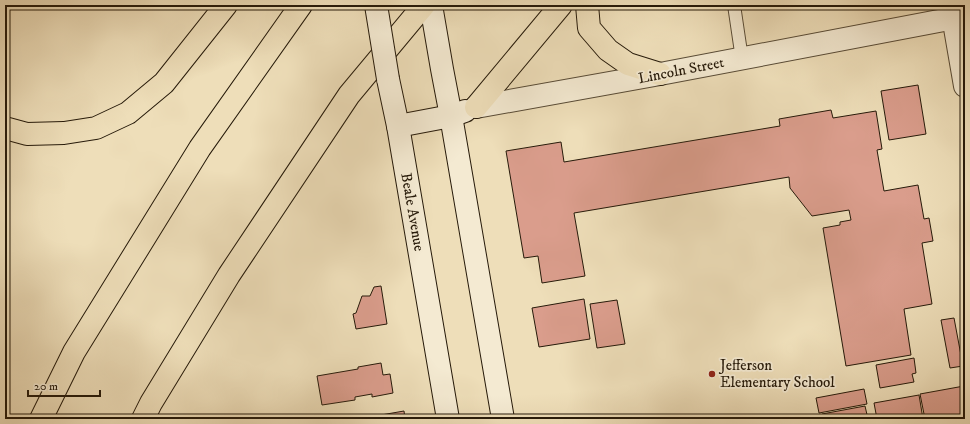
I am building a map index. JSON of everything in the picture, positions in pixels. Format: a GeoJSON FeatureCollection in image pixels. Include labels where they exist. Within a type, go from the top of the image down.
{"type":"FeatureCollection","features":[{"type":"Feature","properties":{"kind":"highway"},"geometry":{"type":"LineString","coordinates":[[5,128],[27,134],[64,133],[96,128],[128,113],[164,83],[226,5]]}},
{"type":"Feature","properties":{"kind":"highway"},"geometry":{"type":"LineString","coordinates":[[41,419],[74,352],[200,148],[301,5]]}},
{"type":"Feature","properties":{"kind":"highway"},"geometry":{"type":"LineString","coordinates":[[143,419],[151,403],[229,275],[349,95],[424,5]]}},
{"type":"Feature","properties":{"kind":"highway"},"geometry":{"type":"LineString","coordinates":[[476,107],[561,5]]}},
{"type":"Feature","properties":{"kind":"highway"},"geometry":{"type":"LineString","coordinates":[[587,5],[589,28],[608,50],[628,64],[660,74]]}},
{"type":"Feature","properties":{"kind":"main road","name":"Beale Avenue"},"geometry":{"type":"LineString","coordinates":[[376,5],[448,419]]}},
{"type":"Feature","properties":{"kind":"main road"},"geometry":{"type":"LineString","coordinates":[[431,5],[503,419]]}},
{"type":"Feature","properties":{"kind":"main road"},"geometry":{"type":"LineString","coordinates":[[956,13],[965,86]]}},
{"type":"Feature","properties":{"kind":"main road","name":"Lincoln Street"},"geometry":{"type":"LineString","coordinates":[[398,126],[451,116],[476,107],[742,59],[956,13]]}},
{"type":"Feature","properties":{"kind":"lane"},"geometry":{"type":"LineString","coordinates":[[734,5],[742,59]]}},
{"type":"Feature","properties":{"kind":"building"},"geometry":{"type":"Polygon","coordinates":[[[918,85],[926,134],[889,140],[881,91],[918,85]]]}},
{"type":"Feature","properties":{"kind":"building"},"geometry":{"type":"Polygon","coordinates":[[[831,110],[833,118],[876,111],[882,149],[877,150],[884,191],[918,185],[924,219],[929,218],[933,241],[922,243],[932,304],[904,309],[911,355],[846,366],[823,228],[840,225],[840,222],[851,220],[849,210],[812,216],[790,188],[789,177],[574,213],[585,276],[542,283],[538,256],[524,258],[506,151],[561,142],[564,162],[780,126],[779,119],[831,110]]]}},
{"type":"Feature","properties":{"kind":"building"},"geometry":{"type":"Polygon","coordinates":[[[381,286],[387,324],[356,329],[353,314],[356,313],[362,296],[370,296],[374,287],[381,286]]]}},
{"type":"Feature","properties":{"kind":"building"},"geometry":{"type":"Polygon","coordinates":[[[584,299],[590,339],[539,347],[532,308],[584,299]]]}},
{"type":"Feature","properties":{"kind":"building"},"geometry":{"type":"Polygon","coordinates":[[[617,300],[625,344],[597,348],[590,304],[617,300]]]}},
{"type":"Feature","properties":{"kind":"building"},"geometry":{"type":"Polygon","coordinates":[[[954,318],[963,366],[950,368],[941,320],[954,318]]]}},
{"type":"Feature","properties":{"kind":"building"},"geometry":{"type":"Polygon","coordinates":[[[914,358],[916,373],[912,374],[914,382],[880,388],[876,365],[914,358]]]}},
{"type":"Feature","properties":{"kind":"building"},"geometry":{"type":"Polygon","coordinates":[[[381,363],[383,375],[390,374],[393,393],[372,397],[372,394],[355,397],[355,400],[322,405],[317,376],[358,369],[358,367],[381,363]]]}},
{"type":"Feature","properties":{"kind":"building"},"geometry":{"type":"Polygon","coordinates":[[[964,386],[965,418],[925,419],[920,394],[964,386]]]}},
{"type":"Feature","properties":{"kind":"building"},"geometry":{"type":"Polygon","coordinates":[[[864,389],[867,404],[819,413],[816,398],[864,389]]]}},
{"type":"Feature","properties":{"kind":"building"},"geometry":{"type":"Polygon","coordinates":[[[919,395],[923,419],[877,419],[874,403],[919,395]]]}},
{"type":"Feature","properties":{"kind":"building"},"geometry":{"type":"Polygon","coordinates":[[[865,406],[868,419],[823,419],[822,414],[865,406]]]}},
{"type":"Feature","properties":{"kind":"building"},"geometry":{"type":"Polygon","coordinates":[[[404,411],[405,419],[358,419],[404,411]]]}},
{"type":"Feature","properties":{"kind":"place","name":"Jefferson Elementary School"},"geometry":{"type":"Point","coordinates":[712,374]}}]}
